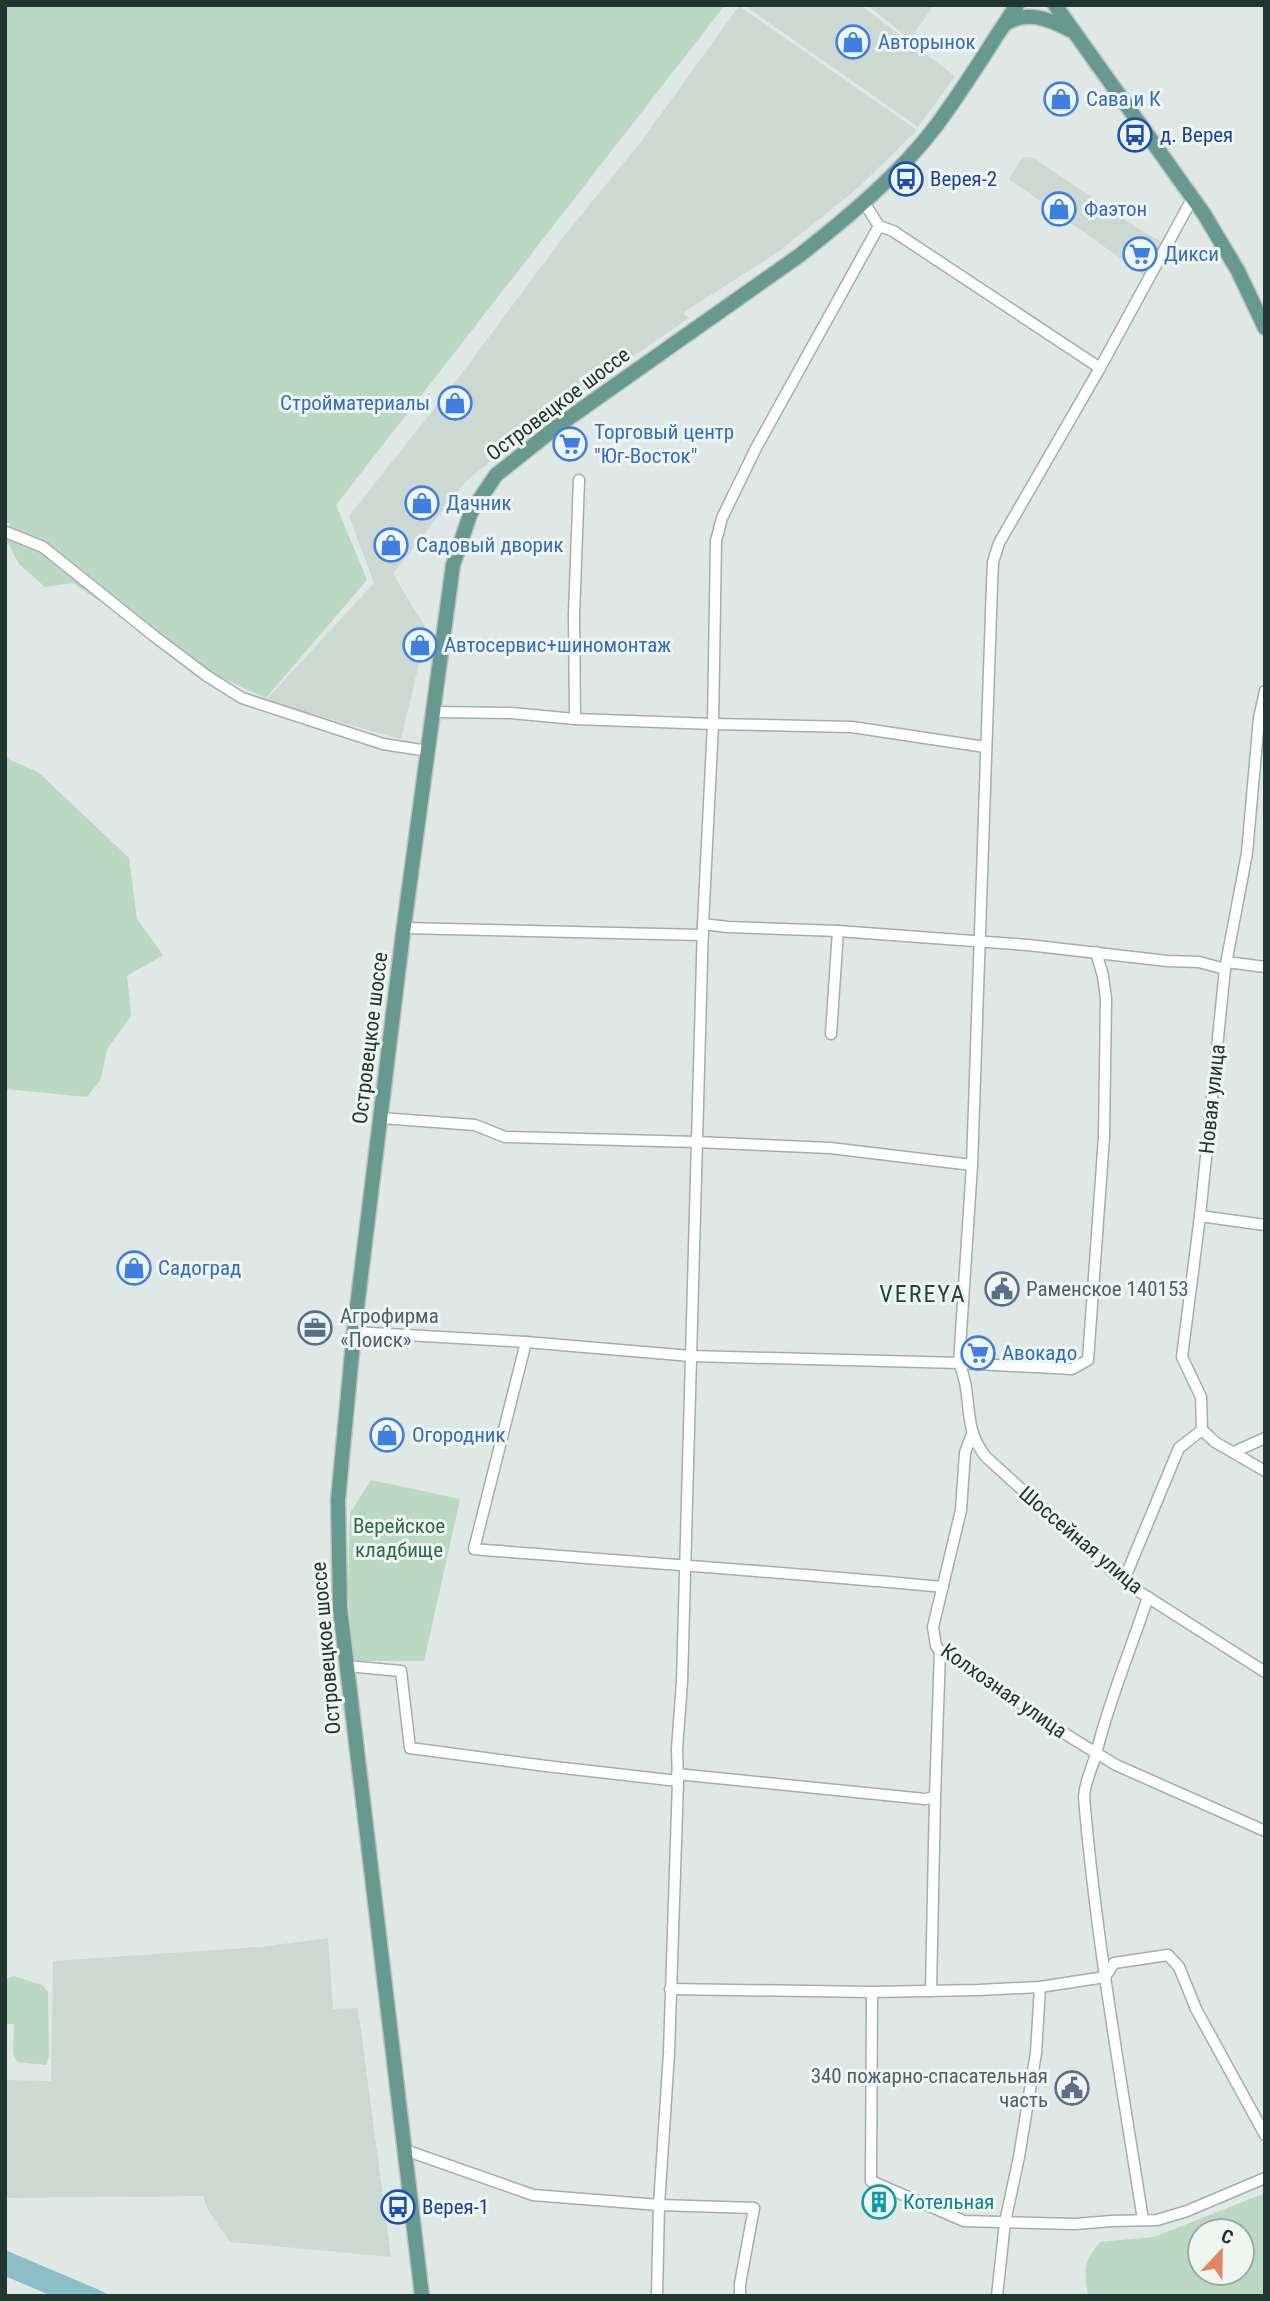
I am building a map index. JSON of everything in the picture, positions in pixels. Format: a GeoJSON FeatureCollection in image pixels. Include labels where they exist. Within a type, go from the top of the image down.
{"type":"FeatureCollection","features":[{"type":"Feature","properties":{"kind":"main road","name":"Островецкое шоссе"},"geometry":{"type":"LineString","coordinates":[[1003,26],[1007,5]]}},
{"type":"Feature","properties":{"kind":"main road","name":"Островецкое шоссе"},"geometry":{"type":"LineString","coordinates":[[422,2296],[340,1608],[338,1500],[354,1332],[404,928],[453,565],[471,512],[496,475],[559,425],[800,255],[863,201],[910,156],[935,127],[1017,5]]}},
{"type":"Feature","properties":{"kind":"main road"},"geometry":{"type":"LineString","coordinates":[[1055,5],[1204,214],[1238,271],[1265,328]]}},
{"type":"Feature","properties":{"kind":"main road"},"geometry":{"type":"LineString","coordinates":[[1003,26],[1013,20],[1033,16],[1047,19],[1074,32]]}},
{"type":"Feature","properties":{"kind":"street","name":"Шоссейная улица"},"geometry":{"type":"LineString","coordinates":[[1192,199],[1100,368],[999,543],[993,562],[972,1165],[959,1363],[967,1384],[972,1434],[979,1449],[995,1466],[1124,1580],[1265,1672]]}},
{"type":"Feature","properties":{"kind":"street"},"geometry":{"type":"LineString","coordinates":[[863,201],[879,226],[893,232],[1100,368]]}},
{"type":"Feature","properties":{"kind":"street"},"geometry":{"type":"LineString","coordinates":[[657,2296],[659,2205],[669,2053],[703,930],[713,724],[716,541],[722,518],[755,448],[879,226]]}},
{"type":"Feature","properties":{"kind":"street"},"geometry":{"type":"LineString","coordinates":[[575,719],[574,615],[579,480]]}},
{"type":"Feature","properties":{"kind":"street"},"geometry":{"type":"LineString","coordinates":[[6,532],[43,547],[153,636],[242,698],[383,744],[428,751]]}},
{"type":"Feature","properties":{"kind":"street","name":"Новая улица"},"geometry":{"type":"LineString","coordinates":[[1202,1430],[1201,1397],[1182,1357],[1200,1216],[1226,965],[1247,853],[1259,718],[1265,691]]}},
{"type":"Feature","properties":{"kind":"street"},"geometry":{"type":"LineString","coordinates":[[433,712],[852,727],[985,747]]}},
{"type":"Feature","properties":{"kind":"street"},"geometry":{"type":"LineString","coordinates":[[404,928],[703,930],[729,927],[838,931],[1096,952],[1167,961],[1265,967]]}},
{"type":"Feature","properties":{"kind":"street"},"geometry":{"type":"LineString","coordinates":[[831,1034],[838,931]]}},
{"type":"Feature","properties":{"kind":"street"},"geometry":{"type":"LineString","coordinates":[[354,1332],[526,1342],[691,1356],[959,1363],[1072,1369],[1087,1360],[1104,1137],[1106,999],[1096,952]]}},
{"type":"Feature","properties":{"kind":"street"},"geometry":{"type":"LineString","coordinates":[[381,1118],[475,1125],[505,1137],[830,1149],[972,1165]]}},
{"type":"Feature","properties":{"kind":"street"},"geometry":{"type":"LineString","coordinates":[[1200,1216],[1265,1225]]}},
{"type":"Feature","properties":{"kind":"street"},"geometry":{"type":"LineString","coordinates":[[526,1342],[474,1549],[793,1572],[943,1587]]}},
{"type":"Feature","properties":{"kind":"street"},"geometry":{"type":"LineString","coordinates":[[1124,1580],[1179,1448],[1202,1430],[1215,1442],[1265,1471]]}},
{"type":"Feature","properties":{"kind":"street","name":"Колхозная улица"},"geometry":{"type":"LineString","coordinates":[[972,1434],[965,1453],[961,1510],[933,1627],[936,1647],[1096,1754],[1265,1831]]}},
{"type":"Feature","properties":{"kind":"street"},"geometry":{"type":"LineString","coordinates":[[1234,1452],[1265,1438]]}},
{"type":"Feature","properties":{"kind":"street"},"geometry":{"type":"LineString","coordinates":[[1143,2220],[1105,1977],[1084,1797],[1086,1779],[1096,1754],[1103,1723],[1148,1597]]}},
{"type":"Feature","properties":{"kind":"street"},"geometry":{"type":"LineString","coordinates":[[931,1991],[940,1651]]}},
{"type":"Feature","properties":{"kind":"street"},"geometry":{"type":"LineString","coordinates":[[347,1666],[401,1671],[410,1748],[546,1766],[926,1799],[935,1797]]}},
{"type":"Feature","properties":{"kind":"street"},"geometry":{"type":"LineString","coordinates":[[670,1989],[872,1992],[1040,1987],[1105,1977],[1114,1963],[1168,1955],[1179,1967],[1196,2008],[1265,2135]]}},
{"type":"Feature","properties":{"kind":"street"},"geometry":{"type":"LineString","coordinates":[[997,2296],[1005,2222],[1036,2053],[1040,1987]]}},
{"type":"Feature","properties":{"kind":"street"},"geometry":{"type":"LineString","coordinates":[[872,1992],[871,2180],[964,2221],[1076,2224],[1157,2220],[1187,2211],[1265,2178]]}},
{"type":"Feature","properties":{"kind":"street"},"geometry":{"type":"LineString","coordinates":[[405,2150],[533,2195],[659,2205],[754,2208],[740,2296]]}},
{"type":"Feature","properties":{"kind":"shaded area","name":"Авторынок"},"geometry":{"type":"Polygon","coordinates":[[[749,5],[860,5],[955,76],[918,127],[748,8],[749,5]]]}},
{"type":"Feature","properties":{"kind":"shaded area"},"geometry":{"type":"Polygon","coordinates":[[[867,5],[934,5],[910,39],[867,5]]]}},
{"type":"Feature","properties":{"kind":"shaded area"},"geometry":{"type":"Polygon","coordinates":[[[739,6],[917,130],[859,187],[782,249],[683,313],[689,318],[540,420],[465,482],[393,574],[427,630],[401,739],[265,701],[374,583],[349,516],[453,385],[568,231],[640,143],[739,6]]]}},
{"type":"Feature","properties":{"kind":"shaded area"},"geometry":{"type":"Polygon","coordinates":[[[1022,157],[1034,158],[1140,230],[1164,243],[1147,277],[1009,179],[1022,157]]]}},
{"type":"Feature","properties":{"kind":"shaded area"},"geometry":{"type":"Polygon","coordinates":[[[328,1938],[333,2009],[358,2008],[391,2257],[230,2242],[208,2210],[203,2196],[5,2198],[5,2080],[51,2081],[53,1961],[260,1947],[328,1938]]]}},
{"type":"Feature","properties":{"kind":"green space"},"geometry":{"type":"Polygon","coordinates":[[[5,5],[725,5],[336,505],[367,580],[266,698],[215,675],[149,627],[120,615],[73,583],[45,587],[19,564],[7,542],[10,523],[5,523],[5,5]]]}},
{"type":"Feature","properties":{"kind":"green space"},"geometry":{"type":"Polygon","coordinates":[[[5,755],[10,760],[38,772],[129,858],[137,919],[163,955],[127,976],[131,1016],[107,1049],[101,1079],[87,1097],[5,1089],[5,755]]]}},
{"type":"Feature","properties":{"kind":"green space","name":"Верейское кладбище"},"geometry":{"type":"Polygon","coordinates":[[[371,1480],[460,1499],[424,1661],[353,1661],[348,1590],[350,1513],[371,1480]]]}},
{"type":"Feature","properties":{"kind":"green space"},"geometry":{"type":"Polygon","coordinates":[[[14,1976],[42,1985],[48,1992],[49,2056],[46,2065],[17,2062],[13,2053],[14,2024],[5,2024],[5,1979],[14,1976]]]}},
{"type":"Feature","properties":{"kind":"green space"},"geometry":{"type":"Polygon","coordinates":[[[1265,2193],[1265,2296],[1088,2296],[1086,2267],[1090,2255],[1100,2242],[1154,2237],[1186,2224],[1186,2287],[1256,2287],[1256,2217],[1204,2217],[1265,2193]]]}},
{"type":"Feature","properties":{"kind":"water"},"geometry":{"type":"Polygon","coordinates":[[[5,2250],[111,2296],[52,2296],[5,2276],[5,2250]]]}},
{"type":"Feature","properties":{"kind":"place","name":"Авторынок"},"geometry":{"type":"Point","coordinates":[853,42]}},
{"type":"Feature","properties":{"kind":"place","name":"Сава и К"},"geometry":{"type":"Point","coordinates":[1061,99]}},
{"type":"Feature","properties":{"kind":"place","name":"д. Верея"},"geometry":{"type":"Point","coordinates":[1135,135]}},
{"type":"Feature","properties":{"kind":"place","name":"Верея-2"},"geometry":{"type":"Point","coordinates":[906,179]}},
{"type":"Feature","properties":{"kind":"place","name":"Фаэтон"},"geometry":{"type":"Point","coordinates":[1059,209]}},
{"type":"Feature","properties":{"kind":"place","name":"Дикси"},"geometry":{"type":"Point","coordinates":[1140,254]}},
{"type":"Feature","properties":{"kind":"place","name":"Стройматериалы"},"geometry":{"type":"Point","coordinates":[455,403]}},
{"type":"Feature","properties":{"kind":"place","name":"Торговый центр \"Юг-Восток\""},"geometry":{"type":"Point","coordinates":[570,444]}},
{"type":"Feature","properties":{"kind":"place","name":"Дачник"},"geometry":{"type":"Point","coordinates":[422,503]}},
{"type":"Feature","properties":{"kind":"place","name":"Садовый дворик"},"geometry":{"type":"Point","coordinates":[391,545]}},
{"type":"Feature","properties":{"kind":"place","name":"Автосервис+шиномонтаж"},"geometry":{"type":"Point","coordinates":[420,645]}},
{"type":"Feature","properties":{"kind":"place","name":"Садоград"},"geometry":{"type":"Point","coordinates":[134,1268]}},
{"type":"Feature","properties":{"kind":"place","name":"Раменское 140153"},"geometry":{"type":"Point","coordinates":[1002,1289]}},
{"type":"Feature","properties":{"kind":"place","name":"Агрофирма «Поиск»"},"geometry":{"type":"Point","coordinates":[315,1328]}},
{"type":"Feature","properties":{"kind":"place","name":"Авокадо"},"geometry":{"type":"Point","coordinates":[978,1353]}},
{"type":"Feature","properties":{"kind":"place","name":"Огородник"},"geometry":{"type":"Point","coordinates":[387,1435]}},
{"type":"Feature","properties":{"kind":"place","name":"340 пожарно-спасательная часть"},"geometry":{"type":"Point","coordinates":[1072,2088]}},
{"type":"Feature","properties":{"kind":"place","name":"Котельная"},"geometry":{"type":"Point","coordinates":[879,2202]}},
{"type":"Feature","properties":{"kind":"place","name":"Верея-1"},"geometry":{"type":"Point","coordinates":[398,2207]}},
{"type":"Feature","properties":{"kind":"district","name":"VEREYA"},"geometry":{"type":"Point","coordinates":[923,1294]}}]}
